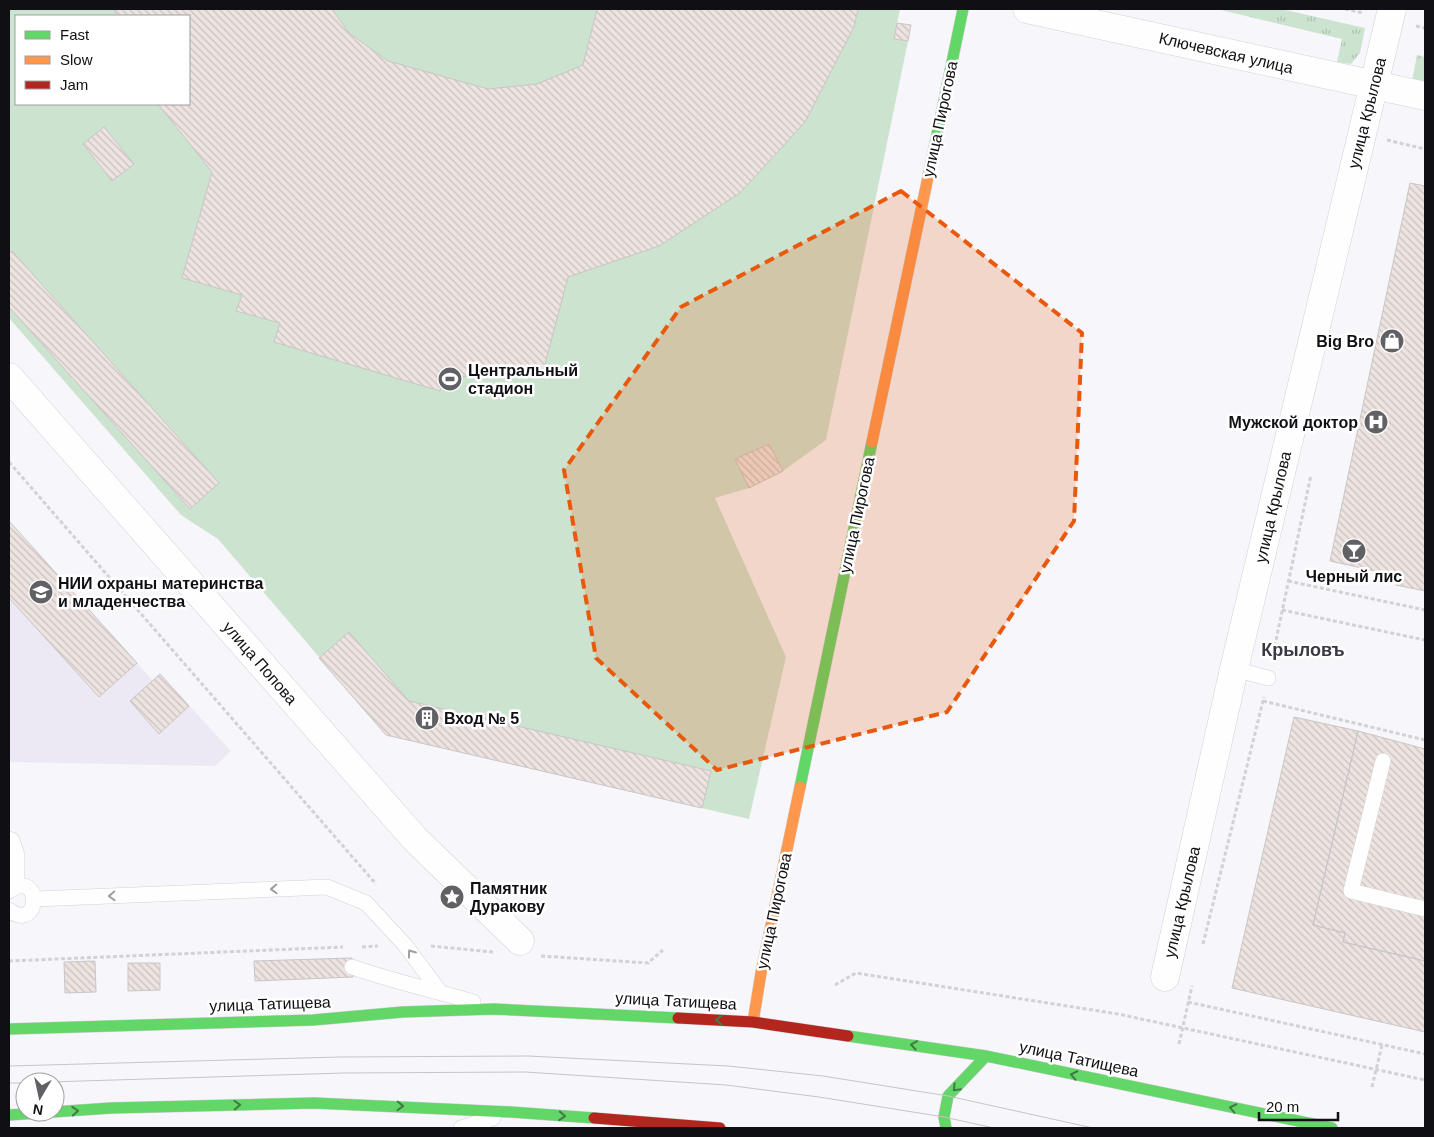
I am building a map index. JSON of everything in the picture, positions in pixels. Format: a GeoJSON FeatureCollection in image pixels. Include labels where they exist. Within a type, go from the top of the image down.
{"type":"FeatureCollection","features":[{"type":"Feature","properties":{"kind":"main road","name":"улица Пирогова"},"geometry":{"type":"LineString","coordinates":[[753,1022],[761,974],[963,9]]}},
{"type":"Feature","properties":{"kind":"main road","name":"улица Татищева"},"geometry":{"type":"LineString","coordinates":[[9,1029],[314,1020],[403,1012],[494,1009],[753,1022],[986,1056],[1332,1128]]}},
{"type":"Feature","properties":{"kind":"main road"},"geometry":{"type":"LineString","coordinates":[[946,1128],[944,1118],[948,1096],[986,1056]]}},
{"type":"Feature","properties":{"kind":"main road"},"geometry":{"type":"LineString","coordinates":[[9,1115],[111,1108],[314,1103],[511,1112],[719,1128]]}},
{"type":"Feature","properties":{"kind":"street","name":"Ключевская улица"},"geometry":{"type":"LineString","coordinates":[[1027,9],[1425,96]]}},
{"type":"Feature","properties":{"kind":"street","name":"улица Крылова"},"geometry":{"type":"LineString","coordinates":[[1165,977],[1234,670],[1392,9]]}},
{"type":"Feature","properties":{"kind":"street","name":"улица Попова"},"geometry":{"type":"LineString","coordinates":[[9,376],[415,839],[520,940]]}},
{"type":"Feature","properties":{"kind":"lane"},"geometry":{"type":"LineString","coordinates":[[1234,670],[1268,678]]}},
{"type":"Feature","properties":{"kind":"lane"},"geometry":{"type":"LineString","coordinates":[[1383,760],[1351,891],[1425,909]]}},
{"type":"Feature","properties":{"kind":"lane"},"geometry":{"type":"LineString","coordinates":[[9,839],[12,840],[17,855],[13,889],[25,887],[32,892],[34,899],[32,909],[25,914],[15,914],[9,910]]}},
{"type":"Feature","properties":{"kind":"lane"},"geometry":{"type":"LineString","coordinates":[[34,899],[327,887],[366,903],[405,945],[440,992]]}},
{"type":"Feature","properties":{"kind":"lane"},"geometry":{"type":"LineString","coordinates":[[352,967],[377,976],[440,992],[494,1009]]}},
{"type":"Feature","properties":{"kind":"lane"},"geometry":{"type":"LineString","coordinates":[[461,1128],[511,1112]]}},
{"type":"Feature","properties":{"kind":"path"},"geometry":{"type":"LineString","coordinates":[[1383,140],[1425,148]]}},
{"type":"Feature","properties":{"kind":"path"},"geometry":{"type":"LineString","coordinates":[[9,462],[382,890]]}},
{"type":"Feature","properties":{"kind":"path"},"geometry":{"type":"LineString","coordinates":[[1202,944],[1268,678],[1313,466]]}},
{"type":"Feature","properties":{"kind":"path"},"geometry":{"type":"LineString","coordinates":[[1288,580],[1425,610]]}},
{"type":"Feature","properties":{"kind":"path"},"geometry":{"type":"LineString","coordinates":[[1282,610],[1425,640]]}},
{"type":"Feature","properties":{"kind":"path"},"geometry":{"type":"LineString","coordinates":[[1262,701],[1425,740]]}},
{"type":"Feature","properties":{"kind":"path"},"geometry":{"type":"LineString","coordinates":[[426,941],[430,946]]}},
{"type":"Feature","properties":{"kind":"path"},"geometry":{"type":"LineString","coordinates":[[835,985],[856,973],[1118,1014],[1425,1080]]}},
{"type":"Feature","properties":{"kind":"path"},"geometry":{"type":"LineString","coordinates":[[1179,1044],[1193,983]]}},
{"type":"Feature","properties":{"kind":"path"},"geometry":{"type":"LineString","coordinates":[[1188,1002],[1425,1054]]}},
{"type":"Feature","properties":{"kind":"path"},"geometry":{"type":"LineString","coordinates":[[1372,1087],[1382,1045]]}},
{"type":"Feature","properties":{"kind":"highlighted area"},"geometry":{"type":"Polygon","coordinates":[[[901,191],[1082,333],[1074,521],[947,712],[717,770],[596,658],[564,470],[681,307],[901,191]]]}},
{"type":"Feature","properties":{"kind":"shaded area","name":"НИИ охраны материнства и младенчества"},"geometry":{"type":"Polygon","coordinates":[[[9,521],[153,681],[160,674],[231,751],[215,766],[9,762],[9,521]]]}},
{"type":"Feature","properties":{"kind":"green space","name":"Центральный стадион"},"geometry":{"type":"Polygon","coordinates":[[[9,9],[900,9],[894,39],[908,41],[826,440],[783,471],[749,488],[715,498],[786,657],[749,819],[386,735],[218,539],[181,515],[9,318],[9,9]]]}},
{"type":"Feature","properties":{"kind":"green space"},"geometry":{"type":"Polygon","coordinates":[[[1217,9],[1281,9],[1365,28],[1360,53],[1351,64],[1337,62],[1342,39],[1217,9]]]}},
{"type":"Feature","properties":{"kind":"green space"},"geometry":{"type":"Polygon","coordinates":[[[1417,55],[1425,57],[1425,84],[1412,81],[1417,55]]]}},
{"type":"Feature","properties":{"kind":"building"},"geometry":{"type":"Polygon","coordinates":[[[114,9],[332,9],[349,33],[388,61],[488,89],[537,84],[583,65],[597,9],[858,9],[854,27],[805,122],[740,193],[659,246],[568,277],[541,379],[482,365],[478,380],[444,371],[440,391],[274,342],[280,323],[236,311],[242,295],[182,278],[212,172],[159,105],[190,105],[190,15],[117,15],[114,9]]]}},
{"type":"Feature","properties":{"kind":"building"},"geometry":{"type":"Polygon","coordinates":[[[897,23],[911,25],[908,41],[894,39],[897,23]]]}},
{"type":"Feature","properties":{"kind":"building"},"geometry":{"type":"Polygon","coordinates":[[[104,127],[134,164],[112,181],[83,144],[104,127]]]}},
{"type":"Feature","properties":{"kind":"building"},"geometry":{"type":"Polygon","coordinates":[[[1410,183],[1425,186],[1425,591],[1396,585],[1398,576],[1330,561],[1410,183]]]}},
{"type":"Feature","properties":{"kind":"building"},"geometry":{"type":"Polygon","coordinates":[[[12,251],[219,483],[190,509],[9,307],[9,254],[12,251]]]}},
{"type":"Feature","properties":{"kind":"building"},"geometry":{"type":"Polygon","coordinates":[[[769,444],[783,471],[749,488],[735,459],[769,444]]]}},
{"type":"Feature","properties":{"kind":"building"},"geometry":{"type":"Polygon","coordinates":[[[9,521],[137,663],[99,697],[9,598],[9,521]]]}},
{"type":"Feature","properties":{"kind":"building","name":"Вход № 5"},"geometry":{"type":"Polygon","coordinates":[[[349,632],[409,701],[711,771],[702,808],[386,735],[319,658],[349,632]]]}},
{"type":"Feature","properties":{"kind":"building"},"geometry":{"type":"Polygon","coordinates":[[[160,674],[189,706],[159,734],[130,701],[160,674]]]}},
{"type":"Feature","properties":{"kind":"building"},"geometry":{"type":"Polygon","coordinates":[[[1294,717],[1358,731],[1313,925],[1345,933],[1343,942],[1425,961],[1425,1032],[1232,988],[1294,717]]]}},
{"type":"Feature","properties":{"kind":"building"},"geometry":{"type":"Polygon","coordinates":[[[1358,731],[1425,749],[1425,961],[1343,942],[1345,933],[1313,925],[1358,731]]]}},
{"type":"Feature","properties":{"kind":"building"},"geometry":{"type":"Polygon","coordinates":[[[352,958],[353,977],[255,981],[254,961],[352,958]]]}},
{"type":"Feature","properties":{"kind":"building"},"geometry":{"type":"Polygon","coordinates":[[[95,961],[96,992],[65,993],[64,962],[95,961]]]}},
{"type":"Feature","properties":{"kind":"building"},"geometry":{"type":"Polygon","coordinates":[[[128,963],[160,963],[160,990],[128,991],[128,963]]]}},
{"type":"Feature","properties":{"kind":"tram line"},"geometry":{"type":"LineString","coordinates":[[9,1066],[340,1057],[528,1056],[728,1066],[823,1076],[948,1096],[1093,1128]]}},
{"type":"Feature","properties":{"kind":"tram line"},"geometry":{"type":"LineString","coordinates":[[65,1082],[344,1073],[525,1072],[726,1085],[819,1097],[944,1117],[994,1128]]}},
{"type":"Feature","properties":{"kind":"tram line"},"geometry":{"type":"LineString","coordinates":[[9,1083],[15,1083]]}},
{"type":"Feature","properties":{"kind":"traffic: fast"},"geometry":{"type":"LineString","coordinates":[[931,163],[963,9]]}},
{"type":"Feature","properties":{"kind":"traffic: fast"},"geometry":{"type":"LineString","coordinates":[[800,787],[872,442]]}},
{"type":"Feature","properties":{"kind":"traffic: fast"},"geometry":{"type":"LineString","coordinates":[[9,1029],[313,1020],[403,1012],[494,1009],[678,1018]]}},
{"type":"Feature","properties":{"kind":"traffic: fast"},"geometry":{"type":"LineString","coordinates":[[848,1036],[986,1056],[1332,1128]]}},
{"type":"Feature","properties":{"kind":"traffic: fast"},"geometry":{"type":"LineString","coordinates":[[946,1128],[944,1117],[948,1096],[986,1056]]}},
{"type":"Feature","properties":{"kind":"traffic: fast"},"geometry":{"type":"LineString","coordinates":[[9,1115],[111,1108],[314,1103],[511,1112],[594,1118]]}},
{"type":"Feature","properties":{"kind":"traffic: slow"},"geometry":{"type":"LineString","coordinates":[[872,442],[931,163]]}},
{"type":"Feature","properties":{"kind":"traffic: slow"},"geometry":{"type":"LineString","coordinates":[[753,1022],[761,973],[800,787]]}},
{"type":"Feature","properties":{"kind":"traffic: jam"},"geometry":{"type":"LineString","coordinates":[[678,1018],[753,1022],[848,1036]]}},
{"type":"Feature","properties":{"kind":"traffic: jam"},"geometry":{"type":"LineString","coordinates":[[594,1118],[720,1128]]}},
{"type":"Feature","properties":{"kind":"place","name":"Big Bro"},"geometry":{"type":"Point","coordinates":[1392,341]}},
{"type":"Feature","properties":{"kind":"place","name":"Центральный стадион"},"geometry":{"type":"Point","coordinates":[450,379]}},
{"type":"Feature","properties":{"kind":"place","name":"Мужской доктор"},"geometry":{"type":"Point","coordinates":[1376,422]}},
{"type":"Feature","properties":{"kind":"place","name":"Черный лис"},"geometry":{"type":"Point","coordinates":[1354,551]}},
{"type":"Feature","properties":{"kind":"place","name":"НИИ охраны материнства и младенчества"},"geometry":{"type":"Point","coordinates":[41,592]}},
{"type":"Feature","properties":{"kind":"place","name":"Вход № 5"},"geometry":{"type":"Point","coordinates":[427,718]}},
{"type":"Feature","properties":{"kind":"place","name":"Памятник Дуракову"},"geometry":{"type":"Point","coordinates":[452,897]}},
{"type":"Feature","properties":{"kind":"district","name":"Крыловъ"},"geometry":{"type":"Point","coordinates":[1303,650]}}]}
